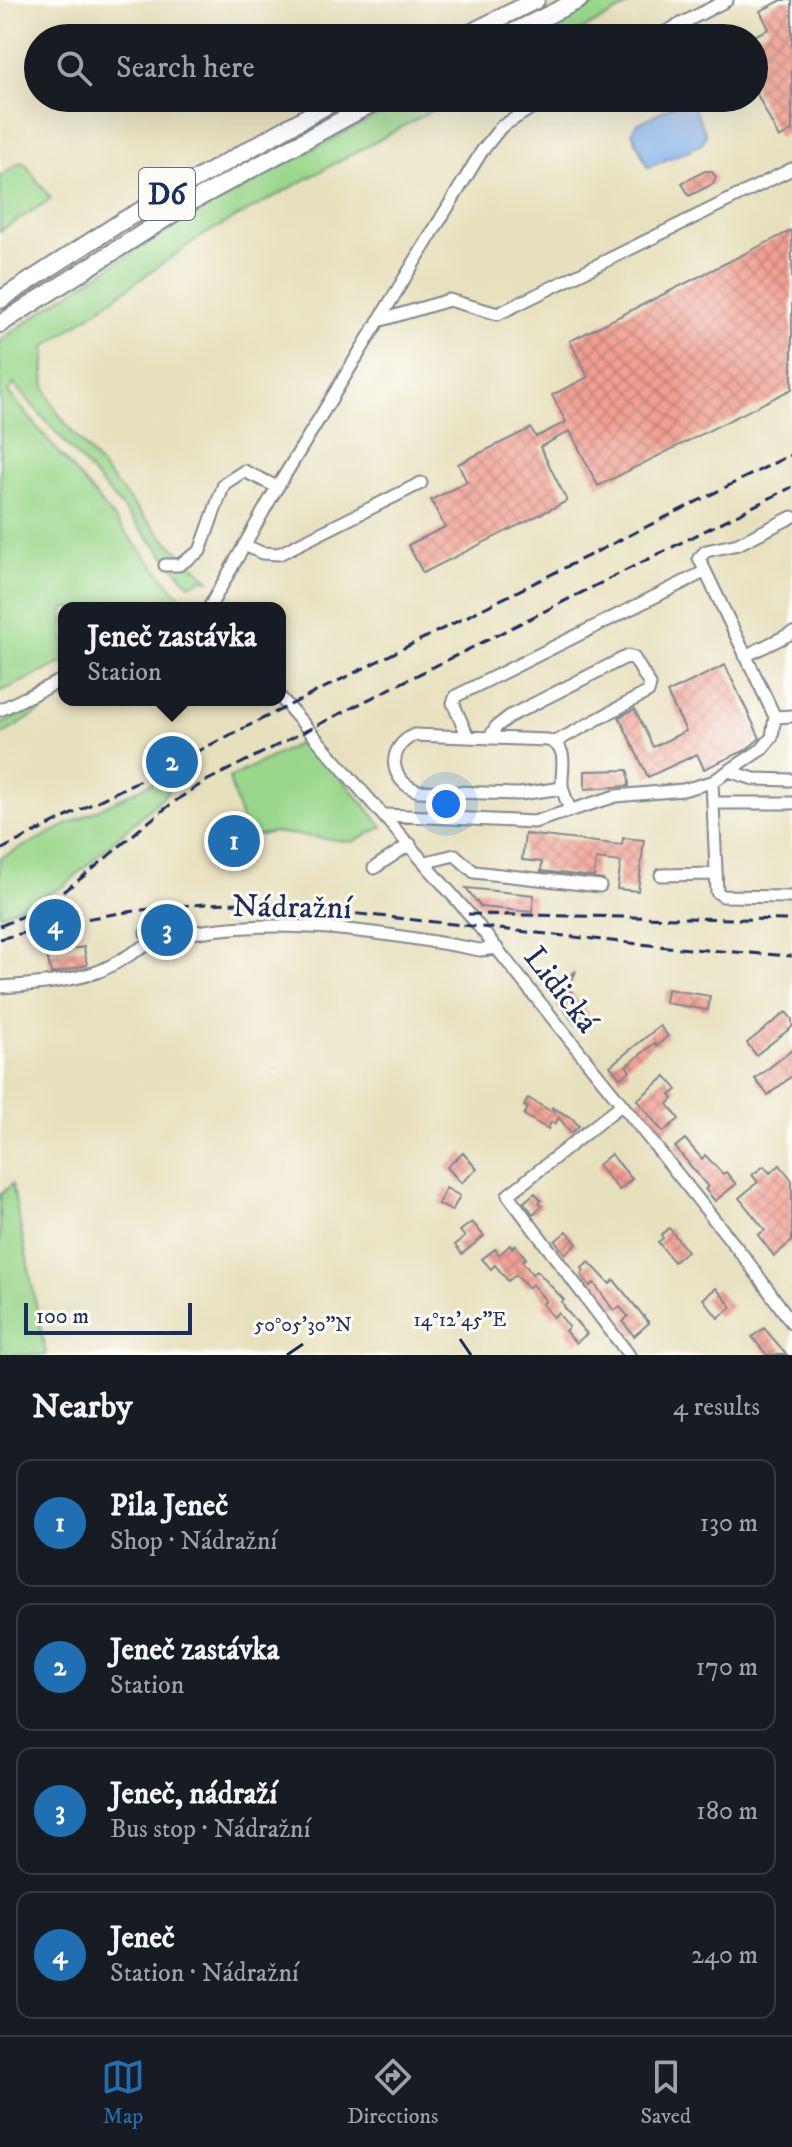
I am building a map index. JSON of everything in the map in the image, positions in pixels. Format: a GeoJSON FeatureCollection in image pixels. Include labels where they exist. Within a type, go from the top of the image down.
{"type":"FeatureCollection","features":[{"type":"Feature","properties":{"kind":"highway"},"geometry":{"type":"LineString","coordinates":[[488,24],[536,0]]}},
{"type":"Feature","properties":{"kind":"highway"},"geometry":{"type":"LineString","coordinates":[[530,24],[579,0]]}},
{"type":"Feature","properties":{"kind":"highway","name":"D6"},"geometry":{"type":"LineString","coordinates":[[0,300],[136,213],[315,112]]}},
{"type":"Feature","properties":{"kind":"highway","name":"D6"},"geometry":{"type":"LineString","coordinates":[[0,324],[193,201],[356,112]]}},
{"type":"Feature","properties":{"kind":"street"},"geometry":{"type":"LineString","coordinates":[[681,24],[727,0]]}},
{"type":"Feature","properties":{"kind":"street"},"geometry":{"type":"LineString","coordinates":[[212,602],[277,487],[482,151],[501,127],[525,112]]}},
{"type":"Feature","properties":{"kind":"street"},"geometry":{"type":"LineString","coordinates":[[378,321],[449,300],[498,314],[792,169]]}},
{"type":"Feature","properties":{"kind":"street"},"geometry":{"type":"LineString","coordinates":[[165,565],[179,565],[200,551],[224,484],[233,476],[244,471],[277,487]]}},
{"type":"Feature","properties":{"kind":"street"},"geometry":{"type":"LineString","coordinates":[[244,545],[262,553],[279,554],[421,483]]}},
{"type":"Feature","properties":{"kind":"street"},"geometry":{"type":"LineString","coordinates":[[385,815],[534,822],[616,796],[683,790],[712,782],[762,749],[772,737],[775,717],[699,558],[706,551],[738,544],[792,517]]}},
{"type":"Feature","properties":{"kind":"street"},"geometry":{"type":"LineString","coordinates":[[468,737],[454,709],[456,696],[704,572]]}},
{"type":"Feature","properties":{"kind":"street"},"geometry":{"type":"LineString","coordinates":[[745,656],[792,633]]}},
{"type":"Feature","properties":{"kind":"street"},"geometry":{"type":"LineString","coordinates":[[489,738],[496,727],[510,716],[628,656],[634,658],[650,685],[648,692],[555,742],[414,735],[396,749],[393,762],[396,773],[409,787],[418,791],[520,794],[562,788]]}},
{"type":"Feature","properties":{"kind":"street"},"geometry":{"type":"LineString","coordinates":[[0,710],[58,682]]}},
{"type":"Feature","properties":{"kind":"street","name":"Lidická"},"geometry":{"type":"LineString","coordinates":[[286,704],[426,862],[497,948],[745,1258],[792,1322]]}},
{"type":"Feature","properties":{"kind":"street"},"geometry":{"type":"LineString","coordinates":[[775,717],[792,716]]}},
{"type":"Feature","properties":{"kind":"street"},"geometry":{"type":"LineString","coordinates":[[555,742],[563,753],[562,788],[570,810]]}},
{"type":"Feature","properties":{"kind":"street"},"geometry":{"type":"LineString","coordinates":[[729,771],[754,779],[792,780]]}},
{"type":"Feature","properties":{"kind":"street"},"geometry":{"type":"LineString","coordinates":[[712,782],[717,892],[723,896],[792,897]]}},
{"type":"Feature","properties":{"kind":"street"},"geometry":{"type":"LineString","coordinates":[[713,803],[792,803]]}},
{"type":"Feature","properties":{"kind":"street"},"geometry":{"type":"LineString","coordinates":[[374,868],[410,844]]}},
{"type":"Feature","properties":{"kind":"street"},"geometry":{"type":"LineString","coordinates":[[426,862],[455,855],[470,869],[481,873],[600,886]]}},
{"type":"Feature","properties":{"kind":"street"},"geometry":{"type":"LineString","coordinates":[[661,875],[715,874]]}},
{"type":"Feature","properties":{"kind":"street","name":"Nádražní"},"geometry":{"type":"LineString","coordinates":[[0,987],[31,985],[96,972],[150,937],[231,929],[353,931],[480,950],[497,948]]}},
{"type":"Feature","properties":{"kind":"street"},"geometry":{"type":"LineString","coordinates":[[621,1105],[508,1195],[629,1355]]}},
{"type":"Feature","properties":{"kind":"green space"},"geometry":{"type":"Polygon","coordinates":[[[605,0],[639,0],[594,24],[557,24],[605,0]]]}},
{"type":"Feature","properties":{"kind":"green space"},"geometry":{"type":"Polygon","coordinates":[[[384,112],[429,112],[200,237],[45,347],[46,390],[63,420],[152,526],[210,580],[202,579],[190,585],[14,384],[8,392],[184,602],[58,602],[58,665],[0,692],[0,341],[150,242],[305,153],[384,112]]]}},
{"type":"Feature","properties":{"kind":"green space"},"geometry":{"type":"Polygon","coordinates":[[[23,161],[51,199],[0,231],[0,176],[23,161]]]}},
{"type":"Feature","properties":{"kind":"green space"},"geometry":{"type":"Polygon","coordinates":[[[58,697],[58,701],[0,736],[0,725],[58,697]]]}},
{"type":"Feature","properties":{"kind":"green space"},"geometry":{"type":"Polygon","coordinates":[[[308,739],[383,827],[352,842],[273,832],[247,838],[229,778],[308,739]]]}},
{"type":"Feature","properties":{"kind":"green space"},"geometry":{"type":"Polygon","coordinates":[[[161,778],[169,791],[63,887],[0,915],[0,858],[161,778]]]}},
{"type":"Feature","properties":{"kind":"green space"},"geometry":{"type":"Polygon","coordinates":[[[12,1184],[46,1355],[0,1355],[0,1195],[12,1184]]]}},
{"type":"Feature","properties":{"kind":"water"},"geometry":{"type":"Polygon","coordinates":[[[660,112],[696,112],[706,134],[702,144],[648,168],[632,132],[637,124],[660,112]]]}},
{"type":"Feature","properties":{"kind":"building"},"geometry":{"type":"Polygon","coordinates":[[[782,0],[792,0],[792,131],[779,138],[766,112],[769,29],[760,11],[782,0]]]}},
{"type":"Feature","properties":{"kind":"building"},"geometry":{"type":"Polygon","coordinates":[[[711,171],[716,177],[713,184],[689,196],[682,183],[711,171]]]}},
{"type":"Feature","properties":{"kind":"building"},"geometry":{"type":"Polygon","coordinates":[[[792,230],[792,389],[598,486],[570,431],[540,447],[567,501],[423,573],[408,545],[445,527],[431,500],[467,482],[458,464],[531,428],[536,437],[566,422],[552,395],[588,377],[570,341],[792,230]]]}},
{"type":"Feature","properties":{"kind":"building"},"geometry":{"type":"Polygon","coordinates":[[[725,665],[760,738],[746,750],[704,769],[697,754],[648,777],[619,717],[635,709],[653,747],[686,731],[667,693],[725,665]]]}},
{"type":"Feature","properties":{"kind":"building"},"geometry":{"type":"Polygon","coordinates":[[[628,770],[629,786],[585,789],[585,771],[628,770]]]}},
{"type":"Feature","properties":{"kind":"building"},"geometry":{"type":"Polygon","coordinates":[[[525,834],[622,845],[623,838],[644,840],[638,891],[617,889],[621,862],[596,859],[594,877],[541,871],[542,862],[522,860],[525,834]]]}},
{"type":"Feature","properties":{"kind":"building"},"geometry":{"type":"Polygon","coordinates":[[[466,888],[534,895],[532,912],[481,907],[466,888]]]}},
{"type":"Feature","properties":{"kind":"building"},"geometry":{"type":"Polygon","coordinates":[[[84,947],[87,965],[51,974],[47,954],[84,947]]]}},
{"type":"Feature","properties":{"kind":"building"},"geometry":{"type":"Polygon","coordinates":[[[576,971],[568,988],[588,1013],[575,1024],[550,992],[576,971]]]}},
{"type":"Feature","properties":{"kind":"building"},"geometry":{"type":"Polygon","coordinates":[[[667,989],[710,996],[708,1010],[665,1003],[667,989]]]}},
{"type":"Feature","properties":{"kind":"building"},"geometry":{"type":"Polygon","coordinates":[[[786,1012],[792,1019],[792,1027],[756,1055],[747,1043],[786,1012]]]}},
{"type":"Feature","properties":{"kind":"building"},"geometry":{"type":"Polygon","coordinates":[[[660,1026],[668,1036],[626,1066],[630,1071],[620,1078],[610,1066],[660,1026]]]}},
{"type":"Feature","properties":{"kind":"building"},"geometry":{"type":"Polygon","coordinates":[[[792,1050],[792,1076],[768,1095],[755,1079],[792,1050]]]}},
{"type":"Feature","properties":{"kind":"building"},"geometry":{"type":"Polygon","coordinates":[[[666,1076],[677,1090],[670,1095],[673,1099],[668,1104],[679,1119],[663,1132],[637,1100],[666,1076]]]}},
{"type":"Feature","properties":{"kind":"building"},"geometry":{"type":"Polygon","coordinates":[[[528,1098],[556,1114],[551,1107],[572,1118],[579,1126],[571,1133],[559,1118],[555,1124],[551,1122],[548,1129],[524,1115],[528,1098]]]}},
{"type":"Feature","properties":{"kind":"building"},"geometry":{"type":"Polygon","coordinates":[[[685,1139],[702,1159],[705,1155],[736,1184],[715,1201],[705,1189],[708,1187],[675,1147],[685,1139]]]}},
{"type":"Feature","properties":{"kind":"building"},"geometry":{"type":"Polygon","coordinates":[[[463,1153],[477,1169],[461,1183],[447,1167],[463,1153]]]}},
{"type":"Feature","properties":{"kind":"building"},"geometry":{"type":"Polygon","coordinates":[[[611,1154],[632,1179],[619,1190],[598,1165],[611,1154]]]}},
{"type":"Feature","properties":{"kind":"building"},"geometry":{"type":"Polygon","coordinates":[[[780,1165],[792,1180],[792,1241],[774,1256],[758,1235],[765,1230],[739,1198],[758,1182],[752,1175],[764,1166],[770,1173],[780,1165]]]}},
{"type":"Feature","properties":{"kind":"building"},"geometry":{"type":"Polygon","coordinates":[[[446,1188],[460,1196],[452,1211],[438,1204],[446,1188]]]}},
{"type":"Feature","properties":{"kind":"building"},"geometry":{"type":"Polygon","coordinates":[[[535,1193],[542,1206],[533,1214],[524,1202],[535,1193]]]}},
{"type":"Feature","properties":{"kind":"building"},"geometry":{"type":"Polygon","coordinates":[[[472,1222],[484,1236],[462,1254],[455,1245],[465,1237],[460,1231],[472,1222]]]}},
{"type":"Feature","properties":{"kind":"building"},"geometry":{"type":"Polygon","coordinates":[[[669,1228],[687,1251],[674,1262],[658,1242],[669,1228]]]}},
{"type":"Feature","properties":{"kind":"building"},"geometry":{"type":"Polygon","coordinates":[[[567,1231],[577,1244],[565,1254],[555,1241],[567,1231]]]}},
{"type":"Feature","properties":{"kind":"building"},"geometry":{"type":"Polygon","coordinates":[[[510,1245],[512,1248],[515,1245],[526,1258],[522,1261],[532,1274],[537,1271],[564,1300],[566,1310],[587,1334],[576,1343],[565,1331],[569,1327],[558,1313],[553,1317],[542,1304],[546,1301],[532,1284],[528,1288],[516,1275],[508,1281],[495,1265],[491,1269],[482,1259],[495,1249],[499,1255],[510,1245]]]}},
{"type":"Feature","properties":{"kind":"building"},"geometry":{"type":"Polygon","coordinates":[[[589,1262],[610,1284],[614,1280],[649,1323],[634,1336],[623,1322],[628,1316],[620,1307],[614,1311],[594,1283],[590,1286],[581,1274],[584,1271],[582,1268],[589,1262]]]}},
{"type":"Feature","properties":{"kind":"building"},"geometry":{"type":"Polygon","coordinates":[[[716,1288],[732,1307],[718,1318],[703,1299],[716,1288]]]}},
{"type":"Feature","properties":{"kind":"building"},"geometry":{"type":"Polygon","coordinates":[[[764,1328],[787,1355],[767,1355],[752,1337],[764,1328]]]}},
{"type":"Feature","properties":{"kind":"railway"},"geometry":{"type":"LineString","coordinates":[[0,850],[792,454]]}},
{"type":"Feature","properties":{"kind":"railway"},"geometry":{"type":"LineString","coordinates":[[0,926],[58,895],[155,817],[208,780],[792,487]]}},
{"type":"Feature","properties":{"kind":"railway"},"geometry":{"type":"LineString","coordinates":[[0,939],[127,912],[192,905],[257,903],[677,948],[792,956]]}},
{"type":"Feature","properties":{"kind":"railway"},"geometry":{"type":"LineString","coordinates":[[468,914],[792,920]]}},
{"type":"Feature","properties":{"kind":"place","name":"Jeneč zastávka"},"geometry":{"type":"Point","coordinates":[172,762]}},
{"type":"Feature","properties":{"kind":"place","name":"Pila Jeneč"},"geometry":{"type":"Point","coordinates":[234,841]}},
{"type":"Feature","properties":{"kind":"place","name":"Jeneč"},"geometry":{"type":"Point","coordinates":[55,925]}},
{"type":"Feature","properties":{"kind":"place","name":"Jeneč, nádraží"},"geometry":{"type":"Point","coordinates":[167,930]}}]}
